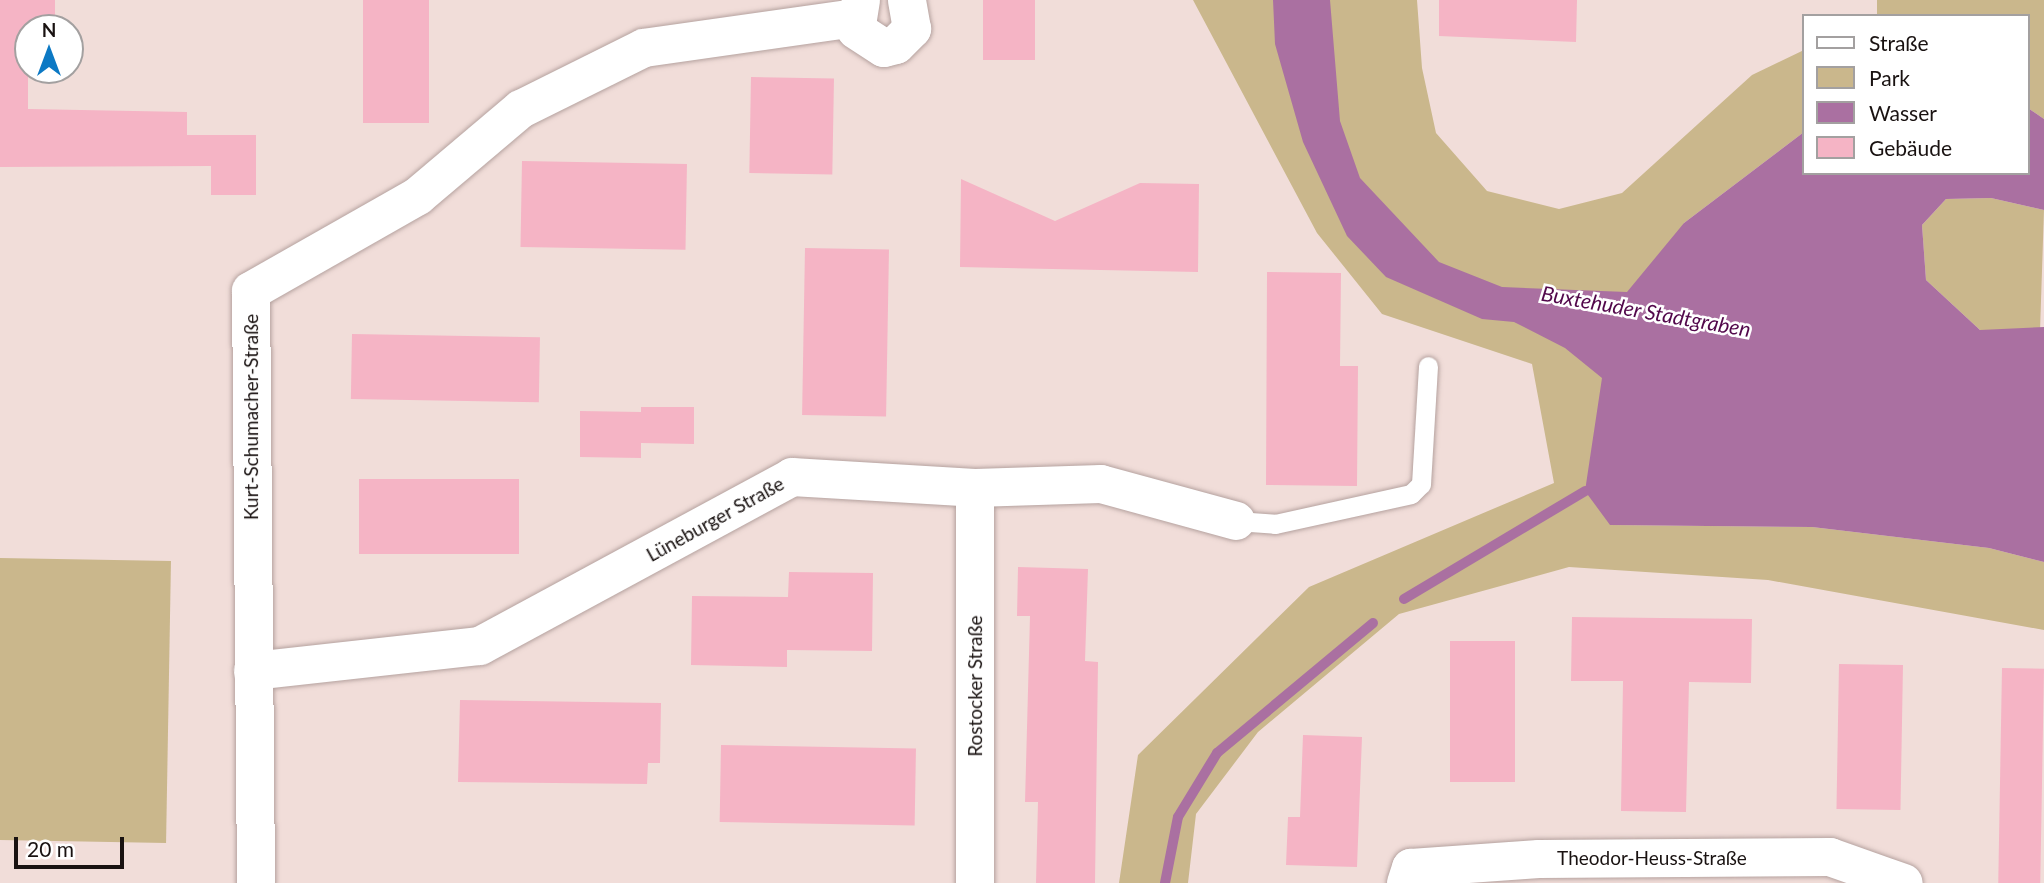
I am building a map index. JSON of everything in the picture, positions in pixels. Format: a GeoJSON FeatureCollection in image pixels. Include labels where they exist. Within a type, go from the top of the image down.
{"type":"FeatureCollection","features":[{"type":"Feature","properties":{"kind":"street","name":"Kurt-Schumacher-Straße"},"geometry":{"type":"LineString","coordinates":[[256,883],[250,291],[418,196],[521,110],[644,48],[858,9],[863,39],[884,48],[896,46],[912,29],[907,0]]}},
{"type":"Feature","properties":{"kind":"street","name":"Lüneburger Straße"},"geometry":{"type":"LineString","coordinates":[[253,671],[480,646],[792,477],[975,488],[1101,484],[1236,521]]}},
{"type":"Feature","properties":{"kind":"street","name":"Rostocker Straße"},"geometry":{"type":"LineString","coordinates":[[975,488],[975,883]]}},
{"type":"Feature","properties":{"kind":"street","name":"Theodor-Heuss-Straße"},"geometry":{"type":"LineString","coordinates":[[1406,883],[1411,868],[1539,859],[1830,857],[1904,883]]}},
{"type":"Feature","properties":{"kind":"lane"},"geometry":{"type":"LineString","coordinates":[[1236,521],[1275,524],[1411,494],[1421,484],[1428,366]]}},
{"type":"Feature","properties":{"kind":"green space"},"geometry":{"type":"Polygon","coordinates":[[[1193,0],[1417,0],[1422,68],[1436,133],[1487,191],[1559,209],[1622,193],[1752,75],[1802,51],[1802,134],[1684,223],[1611,525],[1812,527],[1989,548],[2044,562],[2044,630],[1768,580],[1569,567],[1399,614],[1258,732],[1196,814],[1188,883],[1119,883],[1138,755],[1309,587],[1554,483],[1532,364],[1382,314],[1317,233],[1193,0]]]}},
{"type":"Feature","properties":{"kind":"green space"},"geometry":{"type":"Polygon","coordinates":[[[1877,0],[2044,0],[2044,119],[2030,109],[2030,14],[1877,14],[1877,0]]]}},
{"type":"Feature","properties":{"kind":"green space"},"geometry":{"type":"Polygon","coordinates":[[[1991,198],[2044,210],[2040,331],[1980,330],[1926,280],[1922,225],[1946,199],[1991,198]]]}},
{"type":"Feature","properties":{"kind":"green space"},"geometry":{"type":"Polygon","coordinates":[[[0,558],[171,561],[166,843],[0,840],[0,558]]]}},
{"type":"Feature","properties":{"kind":"water","name":"Buxtehuder Stadtgraben"},"geometry":{"type":"Polygon","coordinates":[[[1273,0],[1330,0],[1340,121],[1360,178],[1439,262],[1502,287],[1627,292],[1684,223],[1802,134],[1802,175],[2030,175],[2030,109],[2044,119],[2044,210],[1991,198],[1946,199],[1922,225],[1926,280],[1980,330],[2044,327],[2044,562],[1989,548],[1812,527],[1610,525],[1585,491],[1602,378],[1565,348],[1514,322],[1482,319],[1386,277],[1347,236],[1303,142],[1275,44],[1273,0]]]}},
{"type":"Feature","properties":{"kind":"building"},"geometry":{"type":"Polygon","coordinates":[[[0,0],[55,0],[55,14],[14,14],[14,84],[28,84],[28,109],[187,112],[187,135],[256,135],[256,195],[211,195],[211,166],[0,167],[0,0]]]}},
{"type":"Feature","properties":{"kind":"building"},"geometry":{"type":"Polygon","coordinates":[[[363,0],[429,0],[429,123],[363,123],[363,0]]]}},
{"type":"Feature","properties":{"kind":"building"},"geometry":{"type":"Polygon","coordinates":[[[983,0],[1035,0],[1035,60],[983,60],[983,0]]]}},
{"type":"Feature","properties":{"kind":"building"},"geometry":{"type":"Polygon","coordinates":[[[1439,0],[1577,0],[1576,42],[1439,36],[1439,0]]]}},
{"type":"Feature","properties":{"kind":"building"},"geometry":{"type":"Polygon","coordinates":[[[751,77],[834,78],[832,174],[749,173],[751,77]]]}},
{"type":"Feature","properties":{"kind":"building"},"geometry":{"type":"Polygon","coordinates":[[[522,161],[687,164],[685,250],[520,247],[522,161]]]}},
{"type":"Feature","properties":{"kind":"building"},"geometry":{"type":"Polygon","coordinates":[[[961,179],[1055,221],[1140,183],[1199,184],[1198,272],[960,267],[961,179]]]}},
{"type":"Feature","properties":{"kind":"building"},"geometry":{"type":"Polygon","coordinates":[[[805,248],[889,249],[886,416],[802,415],[805,248]]]}},
{"type":"Feature","properties":{"kind":"building"},"geometry":{"type":"Polygon","coordinates":[[[1267,272],[1341,273],[1340,366],[1358,366],[1357,486],[1266,485],[1267,272]]]}},
{"type":"Feature","properties":{"kind":"building"},"geometry":{"type":"Polygon","coordinates":[[[352,334],[540,337],[539,402],[351,399],[352,334]]]}},
{"type":"Feature","properties":{"kind":"building"},"geometry":{"type":"Polygon","coordinates":[[[641,407],[694,407],[694,444],[641,443],[641,458],[580,457],[580,411],[641,412],[641,407]]]}},
{"type":"Feature","properties":{"kind":"building"},"geometry":{"type":"Polygon","coordinates":[[[359,479],[519,479],[519,554],[359,554],[359,479]]]}},
{"type":"Feature","properties":{"kind":"building"},"geometry":{"type":"Polygon","coordinates":[[[1018,567],[1088,569],[1085,661],[1098,662],[1095,883],[1036,883],[1038,802],[1025,802],[1030,616],[1017,616],[1018,567]]]}},
{"type":"Feature","properties":{"kind":"building"},"geometry":{"type":"Polygon","coordinates":[[[789,572],[873,573],[872,651],[787,650],[787,667],[691,665],[692,596],[788,597],[789,572]]]}},
{"type":"Feature","properties":{"kind":"building"},"geometry":{"type":"Polygon","coordinates":[[[1572,617],[1752,619],[1751,683],[1689,682],[1686,812],[1621,811],[1623,681],[1571,681],[1572,617]]]}},
{"type":"Feature","properties":{"kind":"building"},"geometry":{"type":"Polygon","coordinates":[[[1450,641],[1515,641],[1515,782],[1450,782],[1450,641]]]}},
{"type":"Feature","properties":{"kind":"building"},"geometry":{"type":"Polygon","coordinates":[[[1839,664],[1903,665],[1900,810],[1836,809],[1839,664]]]}},
{"type":"Feature","properties":{"kind":"building"},"geometry":{"type":"Polygon","coordinates":[[[2002,668],[2044,669],[2040,883],[1998,883],[2002,668]]]}},
{"type":"Feature","properties":{"kind":"building"},"geometry":{"type":"Polygon","coordinates":[[[460,700],[661,703],[660,763],[648,763],[647,784],[458,782],[460,700]]]}},
{"type":"Feature","properties":{"kind":"building"},"geometry":{"type":"Polygon","coordinates":[[[1303,735],[1362,737],[1357,867],[1286,865],[1288,817],[1300,817],[1303,735]]]}},
{"type":"Feature","properties":{"kind":"building"},"geometry":{"type":"Polygon","coordinates":[[[721,745],[916,748],[915,825],[720,822],[721,745]]]}},
{"type":"Feature","properties":{"kind":"waterway"},"geometry":{"type":"LineString","coordinates":[[1404,599],[1585,491]]}},
{"type":"Feature","properties":{"kind":"waterway"},"geometry":{"type":"LineString","coordinates":[[1165,883],[1178,817],[1217,753],[1373,623]]}}]}
